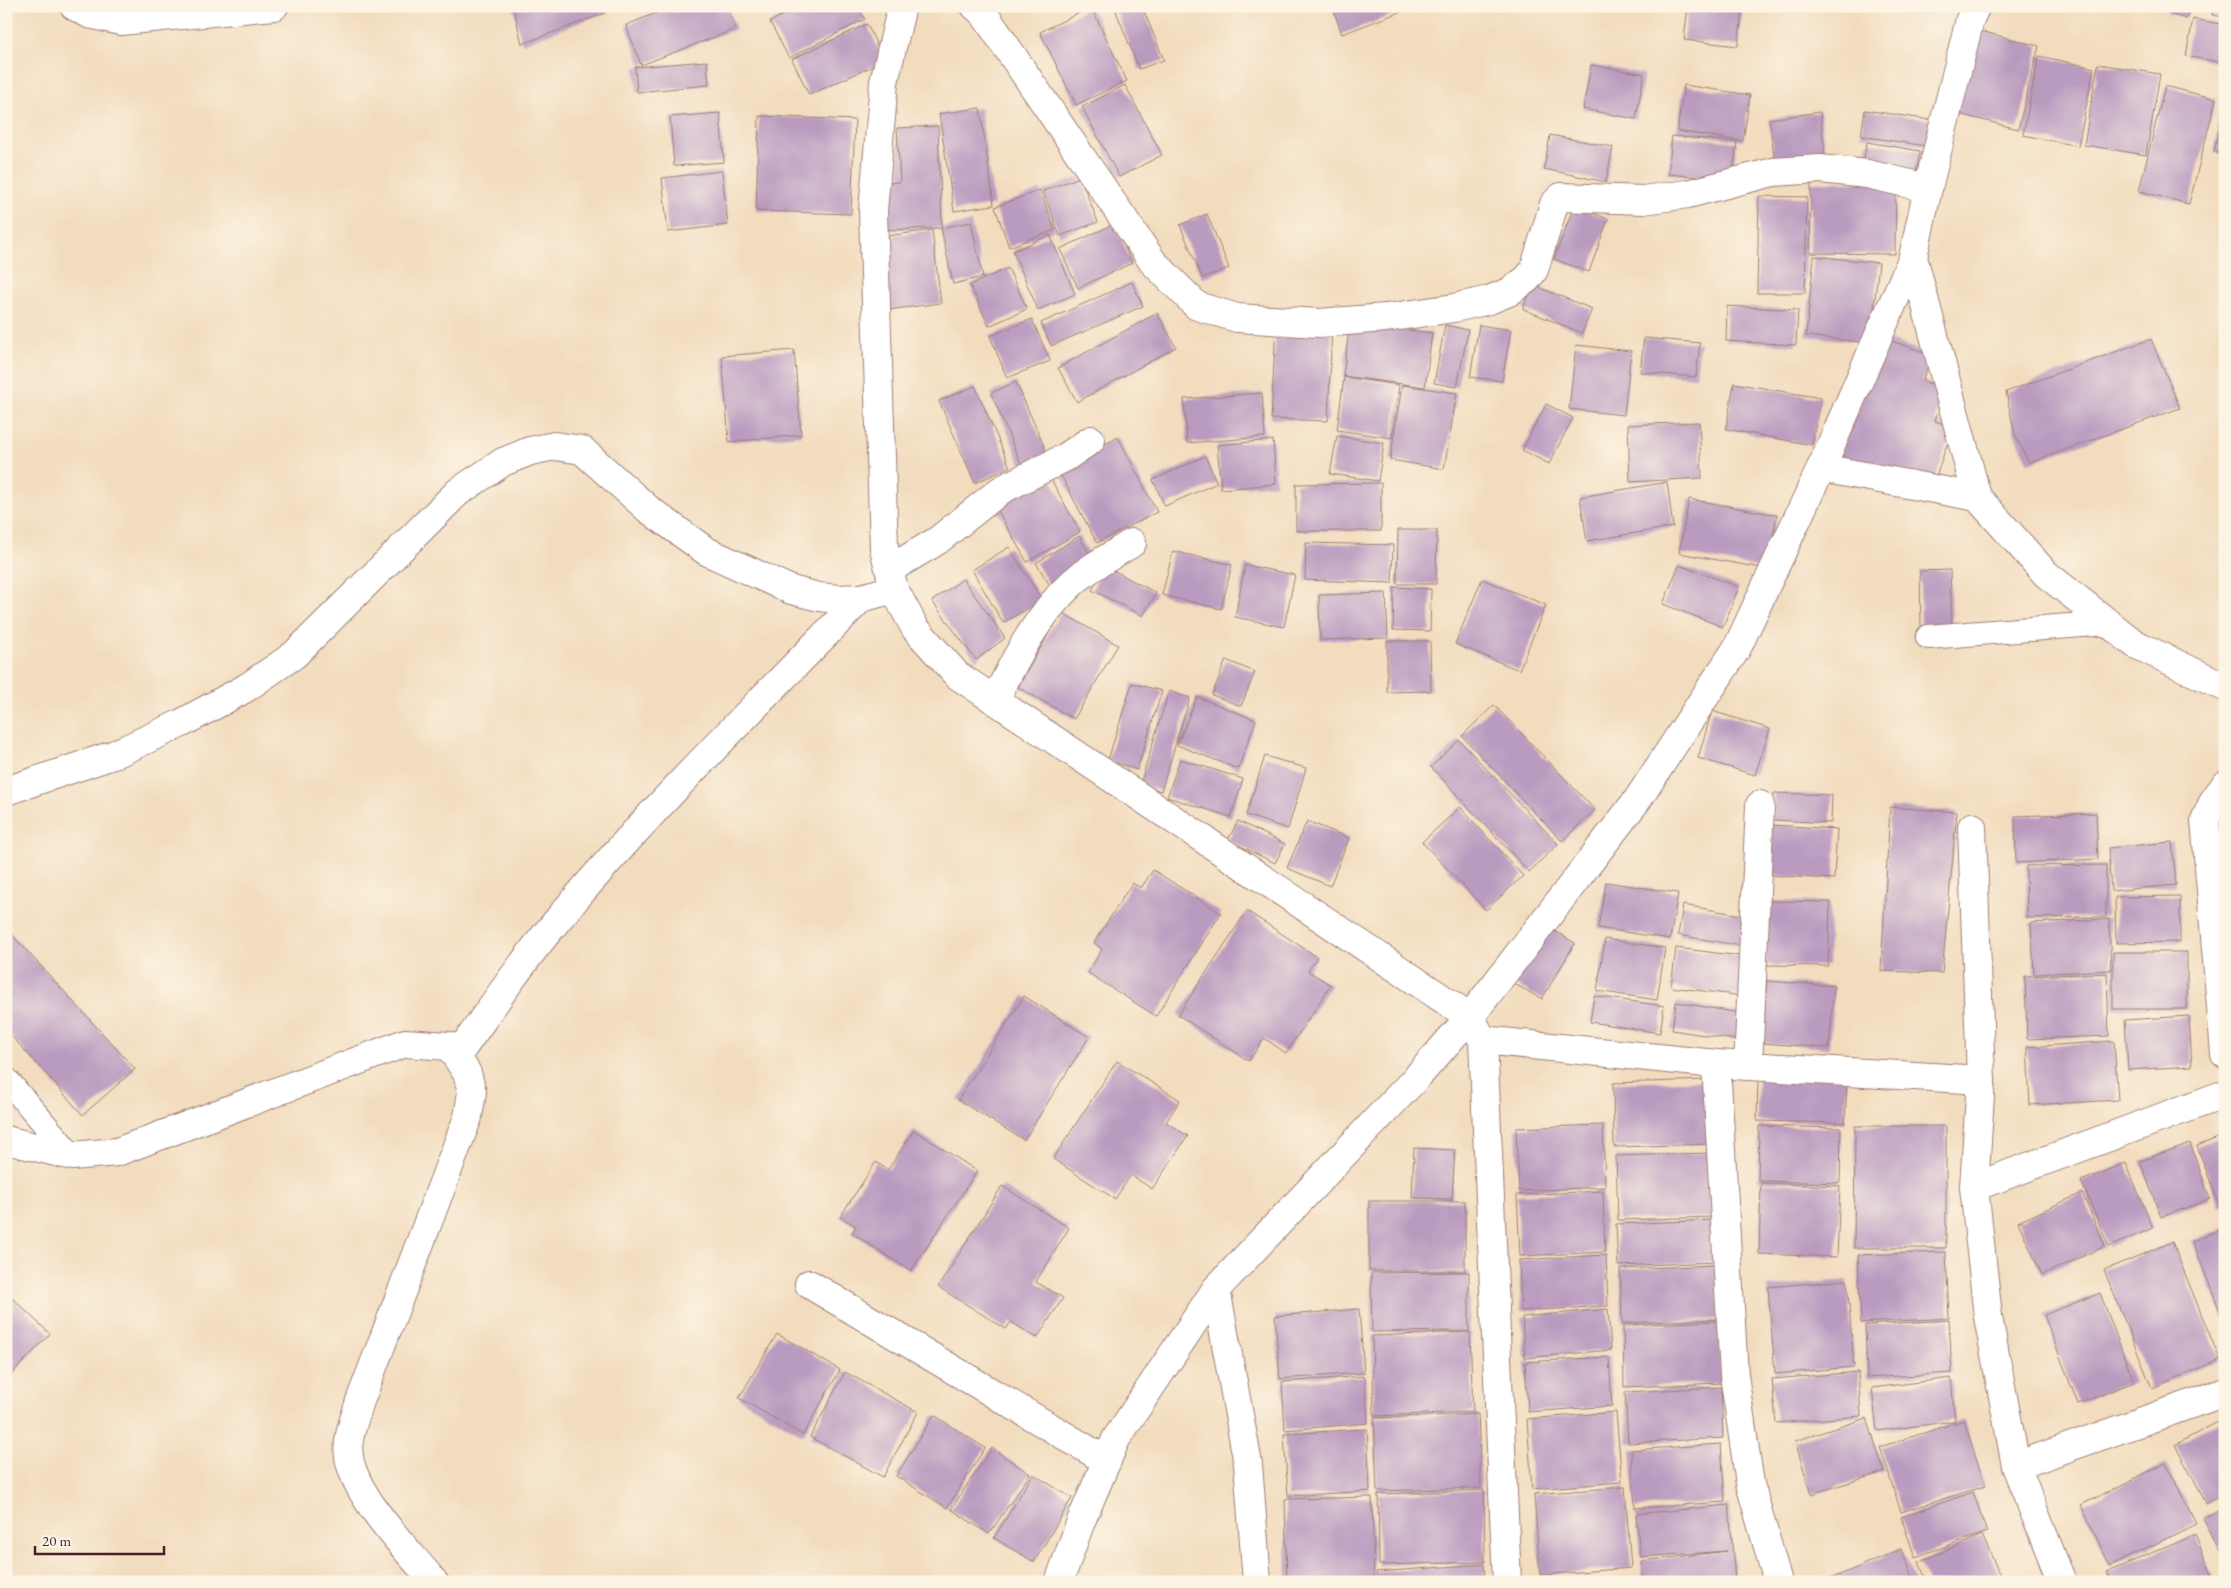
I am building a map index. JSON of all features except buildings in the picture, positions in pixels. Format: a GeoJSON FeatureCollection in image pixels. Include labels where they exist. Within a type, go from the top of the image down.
{"type":"FeatureCollection","features":[{"type":"Feature","properties":{"kind":"street"},"geometry":{"type":"LineString","coordinates":[[74,6],[88,14],[121,20],[274,6]]}},
{"type":"Feature","properties":{"kind":"street"},"geometry":{"type":"LineString","coordinates":[[902,6],[884,82],[873,211],[884,548],[892,579],[915,628],[958,674],[1476,1028],[1716,1064],[1982,1080]]}},
{"type":"Feature","properties":{"kind":"street"},"geometry":{"type":"LineString","coordinates":[[974,6],[984,14],[1153,262],[1197,306],[1236,318],[1329,323],[1386,318],[1454,308],[1489,300],[1509,292],[1530,275],[1554,204],[1561,197],[1643,200],[1688,194],[1773,172],[1820,169],[1867,174],[1928,188]]}},
{"type":"Feature","properties":{"kind":"street"},"geometry":{"type":"LineString","coordinates":[[1059,1582],[1080,1521],[1116,1440],[1216,1289],[1410,1084],[1476,1028],[1638,799],[1732,656],[1822,468],[1913,257],[1970,19],[1976,6]]}},
{"type":"Feature","properties":{"kind":"street"},"geometry":{"type":"LineString","coordinates":[[1913,257],[1978,497],[2046,574],[2135,644],[2225,687]]}},
{"type":"Feature","properties":{"kind":"street"},"geometry":{"type":"LineString","coordinates":[[457,1056],[549,930],[587,885],[681,784],[861,598],[892,579],[1000,490],[1066,457],[1091,440]]}},
{"type":"Feature","properties":{"kind":"street"},"geometry":{"type":"LineString","coordinates":[[6,791],[113,755],[182,723],[246,688],[294,655],[458,492],[503,462],[530,451],[555,446],[582,450],[648,509],[706,550],[791,590],[819,597],[861,598]]}},
{"type":"Feature","properties":{"kind":"street"},"geometry":{"type":"LineString","coordinates":[[1822,468],[1978,497]]}},
{"type":"Feature","properties":{"kind":"street"},"geometry":{"type":"LineString","coordinates":[[995,700],[1016,656],[1049,608],[1071,584],[1132,544]]}},
{"type":"Feature","properties":{"kind":"street"},"geometry":{"type":"LineString","coordinates":[[2225,785],[2214,800],[2205,820],[2225,1054]]}},
{"type":"Feature","properties":{"kind":"street"},"geometry":{"type":"LineString","coordinates":[[1748,1066],[1760,805]]}},
{"type":"Feature","properties":{"kind":"street"},"geometry":{"type":"LineString","coordinates":[[1972,826],[1982,1080],[1974,1187],[1988,1317],[2016,1466],[2062,1582]]}},
{"type":"Feature","properties":{"kind":"street"},"geometry":{"type":"LineString","coordinates":[[1476,1028],[1507,1582]]}},
{"type":"Feature","properties":{"kind":"street"},"geometry":{"type":"LineString","coordinates":[[6,1140],[72,1156],[117,1152],[405,1043],[449,1046],[467,1072],[472,1092],[468,1117],[360,1401],[352,1427],[348,1456],[355,1478],[368,1501],[434,1582]]}},
{"type":"Feature","properties":{"kind":"street"},"geometry":{"type":"LineString","coordinates":[[1716,1064],[1734,1375],[1750,1484],[1778,1582]]}},
{"type":"Feature","properties":{"kind":"street"},"geometry":{"type":"LineString","coordinates":[[1974,1187],[2225,1094]]}},
{"type":"Feature","properties":{"kind":"street"},"geometry":{"type":"LineString","coordinates":[[809,1284],[1107,1461]]}},
{"type":"Feature","properties":{"kind":"street"},"geometry":{"type":"LineString","coordinates":[[1216,1289],[1248,1464],[1257,1582]]}},
{"type":"Feature","properties":{"kind":"street"},"geometry":{"type":"LineString","coordinates":[[2016,1466],[2225,1392]]}},
{"type":"Feature","properties":{"kind":"lane"},"geometry":{"type":"LineString","coordinates":[[1928,637],[2108,623]]}},
{"type":"Feature","properties":{"kind":"lane"},"geometry":{"type":"LineString","coordinates":[[6,1078],[72,1156]]}}]}
